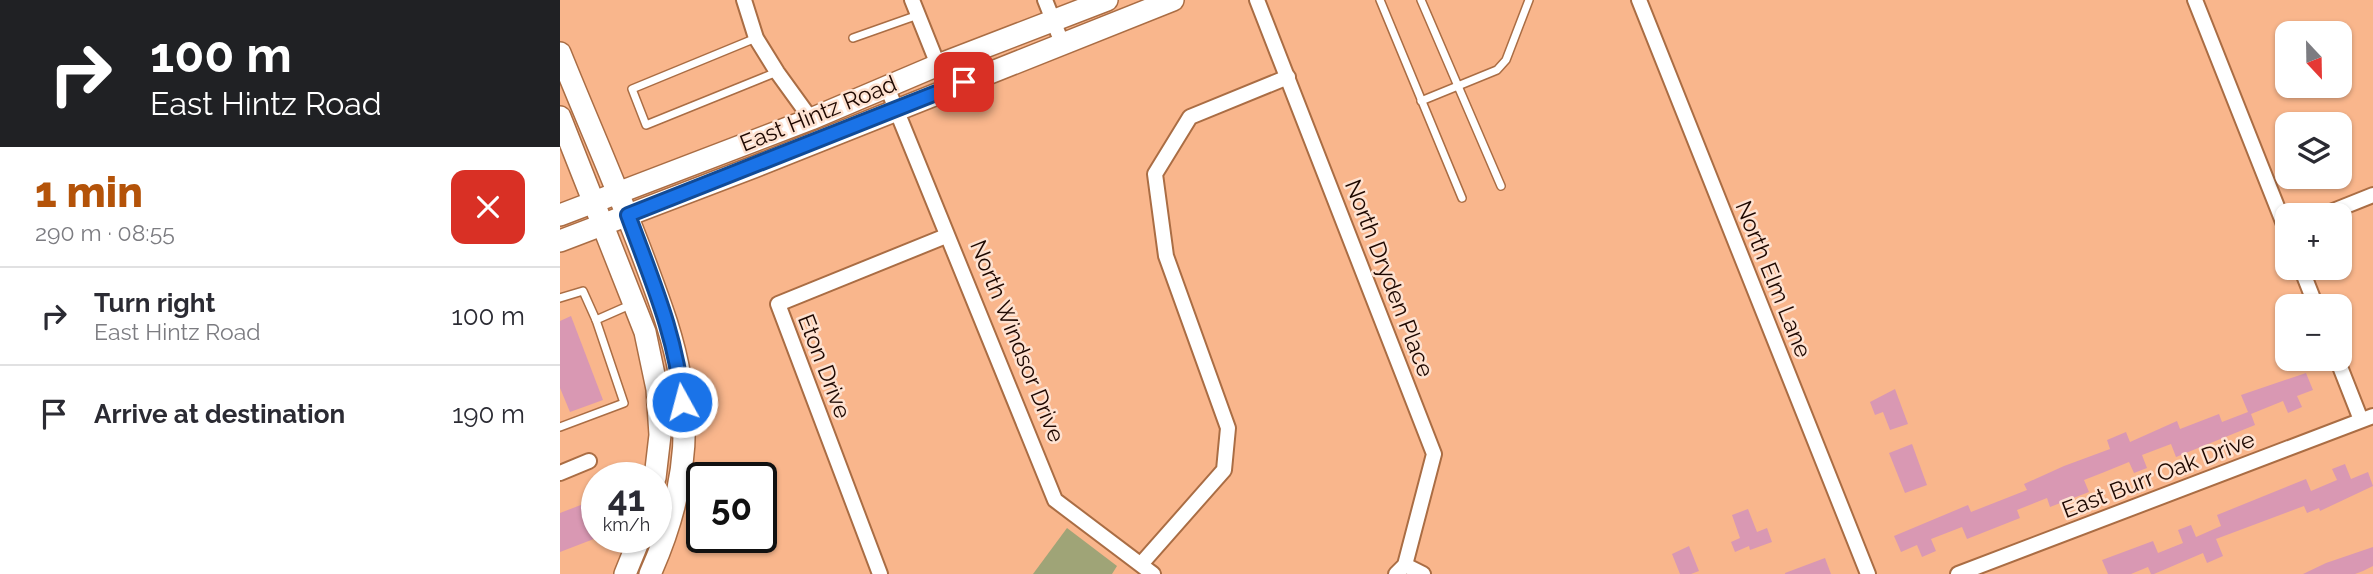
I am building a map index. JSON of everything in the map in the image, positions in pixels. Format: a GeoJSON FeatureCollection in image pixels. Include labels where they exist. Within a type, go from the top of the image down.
{"type":"FeatureCollection","features":[{"type":"Feature","properties":{"kind":"main road","name":"East Hintz Road"},"geometry":{"type":"LineString","coordinates":[[560,215],[811,119],[938,65],[1107,0]]}},
{"type":"Feature","properties":{"kind":"main road","name":"East Hintz Road"},"geometry":{"type":"LineString","coordinates":[[560,241],[1173,0]]}},
{"type":"Feature","properties":{"kind":"main road"},"geometry":{"type":"LineString","coordinates":[[560,53],[628,215],[667,323],[680,378],[684,425],[682,466],[666,540],[650,574]]}},
{"type":"Feature","properties":{"kind":"main road"},"geometry":{"type":"LineString","coordinates":[[560,117],[645,332],[657,389],[660,435],[657,462]]}},
{"type":"Feature","properties":{"kind":"main road"},"geometry":{"type":"LineString","coordinates":[[625,574],[634,553]]}},
{"type":"Feature","properties":{"kind":"street"},"geometry":{"type":"LineString","coordinates":[[744,0],[756,38],[776,72],[811,119]]}},
{"type":"Feature","properties":{"kind":"street"},"geometry":{"type":"LineString","coordinates":[[912,0],[938,65]]}},
{"type":"Feature","properties":{"kind":"street"},"geometry":{"type":"LineString","coordinates":[[1045,0],[1062,43]]}},
{"type":"Feature","properties":{"kind":"street","name":"North Dryden Place"},"geometry":{"type":"LineString","coordinates":[[1257,0],[1434,454],[1401,570]]}},
{"type":"Feature","properties":{"kind":"street","name":"North Elm Lane"},"geometry":{"type":"LineString","coordinates":[[1639,0],[1868,574]]}},
{"type":"Feature","properties":{"kind":"street"},"geometry":{"type":"LineString","coordinates":[[2194,0],[2276,203]]}},
{"type":"Feature","properties":{"kind":"street"},"geometry":{"type":"LineString","coordinates":[[1138,569],[1224,470],[1228,428],[1166,256],[1154,174],[1190,117],[1288,77]]}},
{"type":"Feature","properties":{"kind":"street","name":"North Windsor Drive"},"geometry":{"type":"LineString","coordinates":[[887,87],[1055,500],[1138,569],[1153,574]]}},
{"type":"Feature","properties":{"kind":"street"},"geometry":{"type":"LineString","coordinates":[[2352,203],[2373,195]]}},
{"type":"Feature","properties":{"kind":"street","name":"Eton Drive"},"geometry":{"type":"LineString","coordinates":[[880,574],[778,304],[946,236]]}},
{"type":"Feature","properties":{"kind":"street"},"geometry":{"type":"LineString","coordinates":[[2343,371],[2367,418]]}},
{"type":"Feature","properties":{"kind":"street","name":"East Burr Oak Drive"},"geometry":{"type":"LineString","coordinates":[[1958,574],[2367,418]]}},
{"type":"Feature","properties":{"kind":"street"},"geometry":{"type":"LineString","coordinates":[[560,472],[589,461]]}},
{"type":"Feature","properties":{"kind":"street"},"geometry":{"type":"LineString","coordinates":[[1401,570],[1423,574]]}},
{"type":"Feature","properties":{"kind":"lane"},"geometry":{"type":"LineString","coordinates":[[1380,0],[1462,198]]}},
{"type":"Feature","properties":{"kind":"lane"},"geometry":{"type":"LineString","coordinates":[[1421,0],[1501,186]]}},
{"type":"Feature","properties":{"kind":"lane"},"geometry":{"type":"LineString","coordinates":[[1421,101],[1497,70],[1506,60],[1529,0]]}},
{"type":"Feature","properties":{"kind":"lane"},"geometry":{"type":"LineString","coordinates":[[853,38],[918,15]]}},
{"type":"Feature","properties":{"kind":"lane"},"geometry":{"type":"LineString","coordinates":[[756,38],[632,89],[646,125],[776,72]]}},
{"type":"Feature","properties":{"kind":"lane"},"geometry":{"type":"LineString","coordinates":[[560,298],[583,291],[596,320],[624,402],[560,426]]}},
{"type":"Feature","properties":{"kind":"lane"},"geometry":{"type":"LineString","coordinates":[[596,320],[634,304]]}},
{"type":"Feature","properties":{"kind":"green space"},"geometry":{"type":"Polygon","coordinates":[[[1067,528],[1117,566],[1112,574],[1033,574],[1067,528]]]}},
{"type":"Feature","properties":{"kind":"building"},"geometry":{"type":"Polygon","coordinates":[[[571,316],[603,400],[570,412],[560,388],[560,321],[571,316]]]}},
{"type":"Feature","properties":{"kind":"building"},"geometry":{"type":"Polygon","coordinates":[[[2306,373],[2313,390],[2297,396],[2302,407],[2288,413],[2283,401],[2251,414],[2255,425],[2176,457],[2171,444],[2142,455],[2147,468],[2134,473],[2129,462],[2084,480],[2089,492],[2050,507],[2047,498],[2017,510],[2020,518],[1967,539],[1962,527],[1931,539],[1936,551],[1922,557],[1917,545],[1901,552],[1894,536],[1968,505],[1971,512],[2027,490],[2024,484],[2110,449],[2107,440],[2126,432],[2130,442],[2177,421],[2180,429],[2219,414],[2222,422],[2248,412],[2241,395],[2306,373]]]}},
{"type":"Feature","properties":{"kind":"building"},"geometry":{"type":"Polygon","coordinates":[[[1895,389],[1908,424],[1890,430],[1883,412],[1875,415],[1870,402],[1895,389]]]}},
{"type":"Feature","properties":{"kind":"building"},"geometry":{"type":"Polygon","coordinates":[[[1912,444],[1927,485],[1905,493],[1889,453],[1912,444]]]}},
{"type":"Feature","properties":{"kind":"building"},"geometry":{"type":"Polygon","coordinates":[[[2345,464],[2351,479],[2368,472],[2373,486],[2320,511],[2319,508],[2307,513],[2304,506],[2216,539],[2223,556],[2207,563],[2203,553],[2154,574],[2151,574],[2148,567],[2131,574],[2108,574],[2102,560],[2153,541],[2158,553],[2183,543],[2178,530],[2191,525],[2196,537],[2221,526],[2217,515],[2306,479],[2311,491],[2337,480],[2332,469],[2345,464]]]}},
{"type":"Feature","properties":{"kind":"building"},"geometry":{"type":"Polygon","coordinates":[[[581,505],[581,544],[560,552],[560,513],[581,505]]]}},
{"type":"Feature","properties":{"kind":"building"},"geometry":{"type":"Polygon","coordinates":[[[1748,509],[1757,532],[1767,528],[1772,542],[1750,550],[1749,546],[1735,552],[1731,542],[1740,538],[1732,515],[1748,509]]]}},
{"type":"Feature","properties":{"kind":"building"},"geometry":{"type":"Polygon","coordinates":[[[1689,546],[1699,571],[1680,574],[1672,554],[1689,546]]]}},
{"type":"Feature","properties":{"kind":"building"},"geometry":{"type":"Polygon","coordinates":[[[2373,547],[2373,566],[2363,571],[2355,574],[2303,574],[2326,563],[2373,547]]]}},
{"type":"Feature","properties":{"kind":"building"},"geometry":{"type":"Polygon","coordinates":[[[1825,558],[1831,574],[1785,574],[1785,573],[1825,558]]]}},
{"type":"Feature","properties":{"kind":"route"},"geometry":{"type":"LineString","coordinates":[[682,402],[680,378],[667,323],[628,215],[964,82]]}}]}
